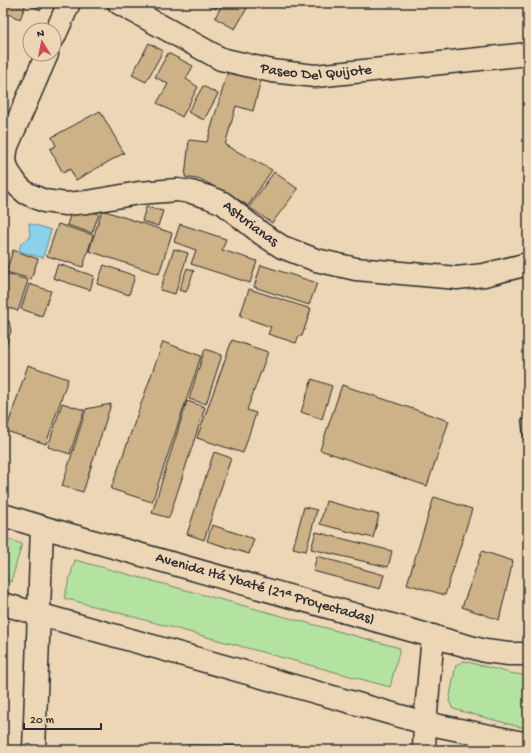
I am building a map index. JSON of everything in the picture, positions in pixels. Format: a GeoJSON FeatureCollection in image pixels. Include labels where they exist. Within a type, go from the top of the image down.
{"type":"FeatureCollection","features":[{"type":"Feature","properties":{"kind":"street"},"geometry":{"type":"LineString","coordinates":[[61,22],[69,3]]}},
{"type":"Feature","properties":{"kind":"street","name":"Paseo Del Quijote"},"geometry":{"type":"LineString","coordinates":[[119,3],[221,59],[272,71],[315,76],[528,54]]}},
{"type":"Feature","properties":{"kind":"street","name":"Asturianas"},"geometry":{"type":"LineString","coordinates":[[44,62],[7,146],[5,157],[9,173],[18,186],[26,193],[44,201],[66,204],[138,193],[177,190],[191,192],[208,196],[223,203],[262,234],[282,247],[316,260],[356,270],[457,278],[484,276],[528,264]]}},
{"type":"Feature","properties":{"kind":"street","name":"Avenida Itá Ybaté (21ª Proyectadas)"},"geometry":{"type":"LineString","coordinates":[[3,515],[485,651],[509,654],[528,654]]}},
{"type":"Feature","properties":{"kind":"street"},"geometry":{"type":"LineString","coordinates":[[34,750],[42,527]]}},
{"type":"Feature","properties":{"kind":"street"},"geometry":{"type":"LineString","coordinates":[[3,604],[425,722],[528,744]]}},
{"type":"Feature","properties":{"kind":"street"},"geometry":{"type":"LineString","coordinates":[[424,750],[425,722],[433,636]]}},
{"type":"Feature","properties":{"kind":"green space"},"geometry":{"type":"Polygon","coordinates":[[[3,538],[22,544],[11,582],[3,579],[3,538]]]}},
{"type":"Feature","properties":{"kind":"green space"},"geometry":{"type":"Polygon","coordinates":[[[75,560],[400,648],[390,687],[64,598],[75,560]]]}},
{"type":"Feature","properties":{"kind":"green space"},"geometry":{"type":"Polygon","coordinates":[[[464,661],[528,676],[528,727],[520,727],[453,709],[449,701],[456,665],[464,661]]]}},
{"type":"Feature","properties":{"kind":"water"},"geometry":{"type":"Polygon","coordinates":[[[29,223],[51,230],[43,258],[19,251],[21,243],[30,238],[29,223]]]}},
{"type":"Feature","properties":{"kind":"building"},"geometry":{"type":"Polygon","coordinates":[[[3,3],[43,3],[41,10],[26,4],[20,19],[3,12],[3,3]]]}},
{"type":"Feature","properties":{"kind":"building"},"geometry":{"type":"Polygon","coordinates":[[[205,3],[220,3],[216,9],[205,3]]]}},
{"type":"Feature","properties":{"kind":"building"},"geometry":{"type":"Polygon","coordinates":[[[223,3],[250,3],[235,29],[215,18],[223,3]]]}},
{"type":"Feature","properties":{"kind":"building"},"geometry":{"type":"Polygon","coordinates":[[[149,43],[163,51],[146,82],[132,75],[149,43]]]}},
{"type":"Feature","properties":{"kind":"building"},"geometry":{"type":"Polygon","coordinates":[[[168,53],[193,66],[186,79],[198,87],[182,117],[157,103],[168,84],[155,77],[168,53]]]}},
{"type":"Feature","properties":{"kind":"building"},"geometry":{"type":"Polygon","coordinates":[[[228,71],[261,80],[253,111],[236,106],[225,145],[272,170],[247,207],[246,204],[202,180],[185,177],[189,140],[207,142],[228,71]]]}},
{"type":"Feature","properties":{"kind":"building"},"geometry":{"type":"Polygon","coordinates":[[[203,86],[218,94],[204,120],[188,112],[203,86]]]}},
{"type":"Feature","properties":{"kind":"building"},"geometry":{"type":"Polygon","coordinates":[[[100,111],[124,153],[76,180],[70,169],[63,173],[50,149],[56,146],[52,137],[100,111]]]}},
{"type":"Feature","properties":{"kind":"building"},"geometry":{"type":"Polygon","coordinates":[[[274,172],[298,189],[272,223],[249,207],[274,172]]]}},
{"type":"Feature","properties":{"kind":"building"},"geometry":{"type":"Polygon","coordinates":[[[73,206],[99,214],[92,233],[67,225],[73,206]]]}},
{"type":"Feature","properties":{"kind":"building"},"geometry":{"type":"Polygon","coordinates":[[[146,207],[163,211],[158,226],[142,221],[146,207]]]}},
{"type":"Feature","properties":{"kind":"building"},"geometry":{"type":"Polygon","coordinates":[[[102,210],[172,233],[159,274],[89,251],[102,210]]]}},
{"type":"Feature","properties":{"kind":"building"},"geometry":{"type":"Polygon","coordinates":[[[58,224],[93,235],[83,267],[47,256],[58,224]]]}},
{"type":"Feature","properties":{"kind":"building"},"geometry":{"type":"Polygon","coordinates":[[[180,224],[226,239],[222,250],[257,261],[250,283],[191,264],[196,250],[174,242],[180,224]]]}},
{"type":"Feature","properties":{"kind":"building"},"geometry":{"type":"Polygon","coordinates":[[[174,249],[188,253],[175,294],[160,290],[174,249]]]}},
{"type":"Feature","properties":{"kind":"building"},"geometry":{"type":"Polygon","coordinates":[[[13,250],[38,259],[31,279],[6,272],[13,250]]]}},
{"type":"Feature","properties":{"kind":"building"},"geometry":{"type":"Polygon","coordinates":[[[58,264],[94,276],[90,290],[53,278],[58,264]]]}},
{"type":"Feature","properties":{"kind":"building"},"geometry":{"type":"Polygon","coordinates":[[[104,265],[135,276],[129,295],[97,284],[104,265]]]}},
{"type":"Feature","properties":{"kind":"building"},"geometry":{"type":"Polygon","coordinates":[[[261,265],[317,283],[309,305],[254,287],[261,265]]]}},
{"type":"Feature","properties":{"kind":"building"},"geometry":{"type":"Polygon","coordinates":[[[187,268],[194,271],[186,292],[179,290],[187,268]]]}},
{"type":"Feature","properties":{"kind":"building"},"geometry":{"type":"Polygon","coordinates":[[[3,273],[28,280],[18,311],[3,306],[3,273]]]}},
{"type":"Feature","properties":{"kind":"building"},"geometry":{"type":"Polygon","coordinates":[[[29,284],[51,291],[42,316],[21,309],[29,284]]]}},
{"type":"Feature","properties":{"kind":"building"},"geometry":{"type":"Polygon","coordinates":[[[249,289],[311,309],[302,336],[299,336],[296,343],[268,334],[271,327],[240,316],[249,289]]]}},
{"type":"Feature","properties":{"kind":"building"},"geometry":{"type":"Polygon","coordinates":[[[3,319],[9,321],[11,331],[3,355],[3,319]]]}},
{"type":"Feature","properties":{"kind":"building"},"geometry":{"type":"Polygon","coordinates":[[[232,340],[268,352],[247,410],[256,413],[243,453],[197,438],[232,340]]]}},
{"type":"Feature","properties":{"kind":"building"},"geometry":{"type":"Polygon","coordinates":[[[163,342],[201,356],[152,502],[111,489],[163,342]]]}},
{"type":"Feature","properties":{"kind":"building"},"geometry":{"type":"Polygon","coordinates":[[[205,349],[222,355],[206,404],[189,399],[205,349]]]}},
{"type":"Feature","properties":{"kind":"building"},"geometry":{"type":"Polygon","coordinates":[[[28,365],[68,379],[46,444],[6,431],[28,365]]]}},
{"type":"Feature","properties":{"kind":"building"},"geometry":{"type":"Polygon","coordinates":[[[312,379],[332,386],[322,419],[301,412],[312,379]]]}},
{"type":"Feature","properties":{"kind":"building"},"geometry":{"type":"Polygon","coordinates":[[[342,385],[449,421],[427,486],[320,450],[342,385]]]}},
{"type":"Feature","properties":{"kind":"building"},"geometry":{"type":"Polygon","coordinates":[[[187,401],[205,407],[169,518],[152,513],[187,401]]]}},
{"type":"Feature","properties":{"kind":"building"},"geometry":{"type":"Polygon","coordinates":[[[62,403],[84,410],[70,454],[48,447],[62,403]]]}},
{"type":"Feature","properties":{"kind":"building"},"geometry":{"type":"Polygon","coordinates":[[[111,404],[83,492],[62,486],[86,409],[111,404]]]}},
{"type":"Feature","properties":{"kind":"building"},"geometry":{"type":"Polygon","coordinates":[[[528,418],[528,464],[521,420],[528,418]]]}},
{"type":"Feature","properties":{"kind":"building"},"geometry":{"type":"Polygon","coordinates":[[[214,452],[231,458],[204,540],[187,534],[214,452]]]}},
{"type":"Feature","properties":{"kind":"building"},"geometry":{"type":"Polygon","coordinates":[[[434,497],[472,509],[445,595],[407,584],[434,497]]]}},
{"type":"Feature","properties":{"kind":"building"},"geometry":{"type":"Polygon","coordinates":[[[326,501],[379,515],[373,538],[320,524],[326,501]]]}},
{"type":"Feature","properties":{"kind":"building"},"geometry":{"type":"Polygon","coordinates":[[[304,507],[317,510],[306,551],[293,548],[304,507]]]}},
{"type":"Feature","properties":{"kind":"building"},"geometry":{"type":"Polygon","coordinates":[[[212,525],[254,539],[249,554],[207,541],[212,525]]]}},
{"type":"Feature","properties":{"kind":"building"},"geometry":{"type":"Polygon","coordinates":[[[316,532],[392,551],[388,567],[311,549],[316,532]]]}},
{"type":"Feature","properties":{"kind":"building"},"geometry":{"type":"Polygon","coordinates":[[[482,551],[513,561],[499,620],[462,607],[482,551]]]}},
{"type":"Feature","properties":{"kind":"building"},"geometry":{"type":"Polygon","coordinates":[[[317,556],[384,575],[380,589],[313,571],[317,556]]]}},
{"type":"Feature","properties":{"kind":"building"},"geometry":{"type":"Polygon","coordinates":[[[3,722],[6,722],[5,740],[3,740],[3,722]]]}},
{"type":"Feature","properties":{"kind":"building"},"geometry":{"type":"Polygon","coordinates":[[[186,745],[264,746],[264,750],[186,750],[186,745]]]}}]}
